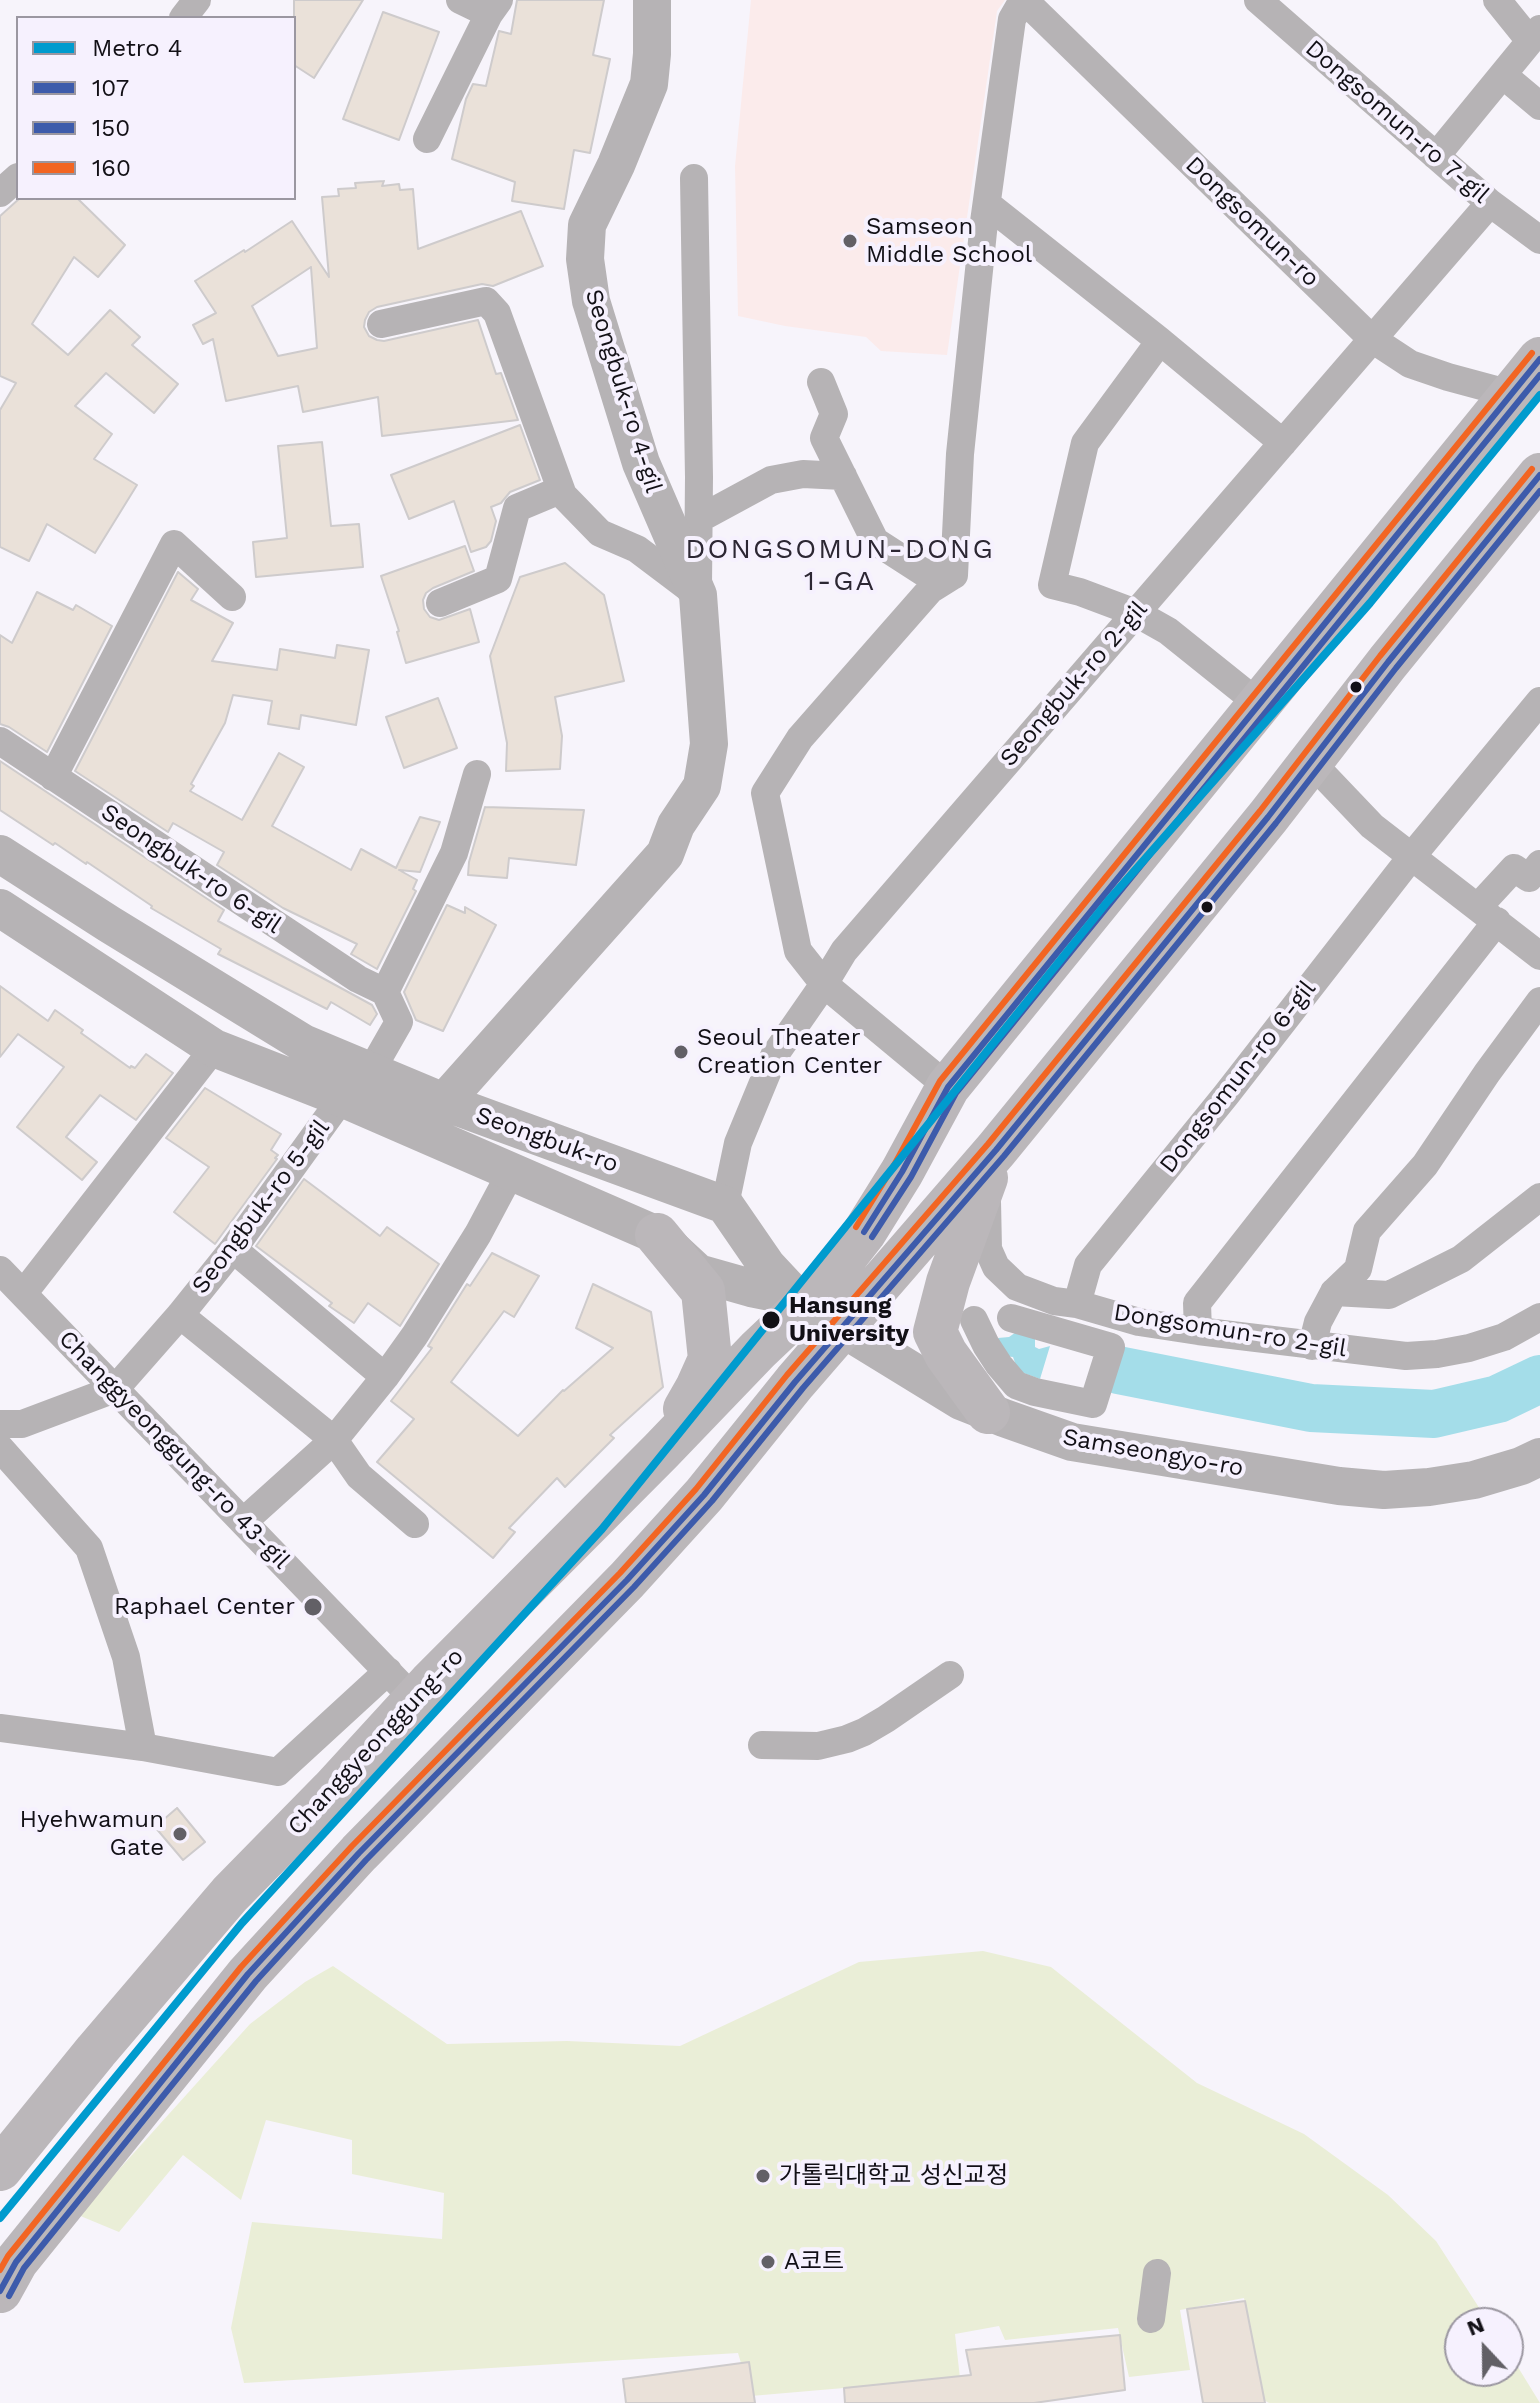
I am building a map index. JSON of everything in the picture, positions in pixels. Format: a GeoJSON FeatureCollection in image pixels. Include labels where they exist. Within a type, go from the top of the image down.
{"type":"FeatureCollection","features":[{"type":"Feature","properties":{"kind":"main road"},"geometry":{"type":"LineString","coordinates":[[792,1311],[814,1297],[864,1233],[902,1172],[948,1087],[1540,359]]}},
{"type":"Feature","properties":{"kind":"main road"},"geometry":{"type":"LineString","coordinates":[[0,2291],[16,2262],[248,1974],[359,1853],[627,1580],[704,1495],[795,1382],[996,1150],[1540,475]]}},
{"type":"Feature","properties":{"kind":"main road"},"geometry":{"type":"LineString","coordinates":[[988,1412],[946,1354],[935,1332],[948,1282],[996,1150]]}},
{"type":"Feature","properties":{"kind":"main road"},"geometry":{"type":"LineString","coordinates":[[657,1235],[703,1291],[710,1359],[697,1388],[657,1455]]}},
{"type":"Feature","properties":{"kind":"main road","name":"Changgyeonggung-ro"},"geometry":{"type":"LineString","coordinates":[[0,2169],[230,1894],[332,1790],[401,1686],[657,1455],[792,1311]]}},
{"type":"Feature","properties":{"kind":"street"},"geometry":{"type":"LineString","coordinates":[[185,16],[197,0]]}},
{"type":"Feature","properties":{"kind":"street"},"geometry":{"type":"LineString","coordinates":[[427,139],[494,7],[460,0]]}},
{"type":"Feature","properties":{"kind":"street","name":"Seongbuk-ro 4-gil"},"geometry":{"type":"LineString","coordinates":[[444,1102],[665,854],[676,825],[702,786],[709,744],[698,595],[641,463],[591,301],[585,259],[587,225],[649,84],[652,0]]}},
{"type":"Feature","properties":{"kind":"street"},"geometry":{"type":"LineString","coordinates":[[954,575],[960,454],[987,204],[1012,19],[1024,0]]}},
{"type":"Feature","properties":{"kind":"street","name":"Dongsomun-ro"},"geometry":{"type":"LineString","coordinates":[[1024,0],[1372,339],[1410,364],[1511,394]]}},
{"type":"Feature","properties":{"kind":"street","name":"Dongsomun-ro 7-gil"},"geometry":{"type":"LineString","coordinates":[[1258,0],[1490,203],[1540,240]]}},
{"type":"Feature","properties":{"kind":"street"},"geometry":{"type":"LineString","coordinates":[[1436,156],[1535,35],[1497,0]]}},
{"type":"Feature","properties":{"kind":"street"},"geometry":{"type":"LineString","coordinates":[[1503,75],[1540,106]]}},
{"type":"Feature","properties":{"kind":"street"},"geometry":{"type":"LineString","coordinates":[[694,178],[698,595]]}},
{"type":"Feature","properties":{"kind":"street"},"geometry":{"type":"LineString","coordinates":[[0,193],[16,179]]}},
{"type":"Feature","properties":{"kind":"street","name":"Seongbuk-ro 2-gil"},"geometry":{"type":"LineString","coordinates":[[725,1205],[738,1143],[774,1056],[844,951],[1490,203]]}},
{"type":"Feature","properties":{"kind":"street"},"geometry":{"type":"LineString","coordinates":[[987,204],[1283,443]]}},
{"type":"Feature","properties":{"kind":"street"},"geometry":{"type":"LineString","coordinates":[[381,324],[486,301],[497,313],[563,495],[600,533],[637,549],[698,595]]}},
{"type":"Feature","properties":{"kind":"street"},"geometry":{"type":"LineString","coordinates":[[1160,341],[1085,443],[1052,585],[1136,613],[1168,631],[1259,704]]}},
{"type":"Feature","properties":{"kind":"street"},"geometry":{"type":"LineString","coordinates":[[821,382],[834,414],[824,438],[875,541],[923,572],[954,575]]}},
{"type":"Feature","properties":{"kind":"street"},"geometry":{"type":"LineString","coordinates":[[699,519],[771,480],[803,474],[843,476]]}},
{"type":"Feature","properties":{"kind":"street"},"geometry":{"type":"LineString","coordinates":[[440,603],[498,579],[517,508],[560,490]]}},
{"type":"Feature","properties":{"kind":"street"},"geometry":{"type":"LineString","coordinates":[[53,777],[174,544],[232,597]]}},
{"type":"Feature","properties":{"kind":"street"},"geometry":{"type":"LineString","coordinates":[[948,1087],[824,984],[798,951],[765,793],[810,727],[930,590],[954,575]]}},
{"type":"Feature","properties":{"kind":"street","name":"Dongsomun-ro 6-gil"},"geometry":{"type":"LineString","coordinates":[[1077,1304],[1088,1265],[1226,1095],[1412,856],[1540,701]]}},
{"type":"Feature","properties":{"kind":"street","name":"Seongbuk-ro 6-gil"},"geometry":{"type":"LineString","coordinates":[[0,741],[344,970],[385,992]]}},
{"type":"Feature","properties":{"kind":"street"},"geometry":{"type":"LineString","coordinates":[[1311,762],[1372,826],[1540,956]]}},
{"type":"Feature","properties":{"kind":"street"},"geometry":{"type":"LineString","coordinates":[[350,1082],[399,1022],[385,992],[454,853],[477,774]]}},
{"type":"Feature","properties":{"kind":"street","name":"Seongbuk-ro"},"geometry":{"type":"LineString","coordinates":[[0,854],[303,1043],[350,1082],[511,1172],[657,1235],[698,1273],[751,1288],[792,1311]]}},
{"type":"Feature","properties":{"kind":"street"},"geometry":{"type":"LineString","coordinates":[[1198,1331],[1197,1303],[1487,914],[1514,868],[1529,878],[1540,864]]}},
{"type":"Feature","properties":{"kind":"street","name":"Seongbuk-ro"},"geometry":{"type":"LineString","coordinates":[[0,908],[214,1048],[444,1102],[725,1205]]}},
{"type":"Feature","properties":{"kind":"street"},"geometry":{"type":"LineString","coordinates":[[1312,1346],[1318,1322],[1334,1292],[1358,1269],[1367,1231],[1425,1165],[1540,1001]]}},
{"type":"Feature","properties":{"kind":"street"},"geometry":{"type":"LineString","coordinates":[[23,1294],[214,1048]]}},
{"type":"Feature","properties":{"kind":"street","name":"Seongbuk-ro 5-gil"},"geometry":{"type":"LineString","coordinates":[[0,1424],[22,1424],[115,1389],[233,1249],[350,1082]]}},
{"type":"Feature","properties":{"kind":"street","name":"Dongsomun-ro 2-gil"},"geometry":{"type":"LineString","coordinates":[[996,1150],[986,1202],[988,1249],[996,1267],[1017,1287],[1054,1301],[1077,1304],[1139,1322],[1406,1356],[1469,1348],[1504,1337],[1540,1317]]}},
{"type":"Feature","properties":{"kind":"street","name":"Seongbuk-ro"},"geometry":{"type":"LineString","coordinates":[[243,1522],[334,1440],[385,1377],[478,1234],[511,1172]]}},
{"type":"Feature","properties":{"kind":"street"},"geometry":{"type":"LineString","coordinates":[[1334,1292],[1389,1295],[1461,1259],[1540,1197]]}},
{"type":"Feature","properties":{"kind":"street"},"geometry":{"type":"LineString","coordinates":[[725,1205],[767,1266],[792,1311]]}},
{"type":"Feature","properties":{"kind":"street"},"geometry":{"type":"LineString","coordinates":[[233,1249],[385,1377]]}},
{"type":"Feature","properties":{"kind":"street","name":"Changgyeonggung-ro 43-gil"},"geometry":{"type":"LineString","coordinates":[[0,1270],[401,1686]]}},
{"type":"Feature","properties":{"kind":"street"},"geometry":{"type":"LineString","coordinates":[[970,1306],[1013,1309],[1111,1347],[1093,1404],[1016,1385],[999,1365],[986,1345],[970,1306]]}},
{"type":"Feature","properties":{"kind":"street","name":"Samseongyo-ro"},"geometry":{"type":"LineString","coordinates":[[792,1311],[830,1342],[961,1401],[1072,1442],[1369,1489],[1429,1487],[1474,1480],[1540,1457]]}},
{"type":"Feature","properties":{"kind":"street","name":"Seongbuk-ro 5-gil"},"geometry":{"type":"LineString","coordinates":[[180,1315],[334,1440],[359,1476],[415,1524]]}},
{"type":"Feature","properties":{"kind":"street"},"geometry":{"type":"LineString","coordinates":[[0,1448],[89,1548],[126,1657],[143,1747]]}},
{"type":"Feature","properties":{"kind":"street"},"geometry":{"type":"LineString","coordinates":[[762,1745],[818,1746],[847,1739],[886,1719],[950,1675]]}},
{"type":"Feature","properties":{"kind":"street"},"geometry":{"type":"LineString","coordinates":[[0,1728],[143,1747],[278,1772],[401,1686]]}},
{"type":"Feature","properties":{"kind":"street"},"geometry":{"type":"LineString","coordinates":[[1151,2319],[1157,2273]]}},
{"type":"Feature","properties":{"kind":"shaded area","name":"Samseon Middle School"},"geometry":{"type":"Polygon","coordinates":[[[751,0],[1005,0],[997,11],[947,355],[881,351],[866,337],[738,316],[735,166],[751,0]]]}},
{"type":"Feature","properties":{"kind":"green space","name":"가톨릭대학교 성신교정"},"geometry":{"type":"Polygon","coordinates":[[[983,1951],[1051,1967],[1197,2083],[1304,2134],[1388,2195],[1436,2241],[1479,2307],[1444,2307],[1444,2387],[1524,2387],[1524,2377],[1540,2403],[1269,2403],[1262,2399],[1244,2298],[1180,2310],[1190,2370],[1129,2377],[1118,2328],[1005,2340],[999,2326],[955,2334],[960,2378],[751,2396],[738,2353],[244,2383],[231,2328],[252,2222],[442,2239],[444,2193],[352,2174],[352,2140],[266,2120],[241,2200],[183,2155],[119,2232],[78,2215],[250,2024],[305,1982],[333,1966],[447,2044],[567,2041],[680,2046],[859,1962],[983,1951]]]}},
{"type":"Feature","properties":{"kind":"water"},"geometry":{"type":"Polygon","coordinates":[[[1022,1328],[1035,1336],[1035,1347],[1050,1346],[1040,1379],[1018,1371],[1013,1357],[1004,1356],[998,1338],[1009,1337],[1022,1328]]]}},
{"type":"Feature","properties":{"kind":"building"},"geometry":{"type":"Polygon","coordinates":[[[294,0],[363,0],[314,78],[296,66],[294,0]]]}},
{"type":"Feature","properties":{"kind":"building"},"geometry":{"type":"Polygon","coordinates":[[[517,0],[604,0],[593,55],[610,59],[590,153],[574,150],[564,209],[512,201],[515,182],[452,159],[466,99],[473,84],[486,86],[499,31],[511,34],[517,0]]]}},
{"type":"Feature","properties":{"kind":"building"},"geometry":{"type":"Polygon","coordinates":[[[383,12],[439,32],[399,140],[343,119],[383,12]]]}},
{"type":"Feature","properties":{"kind":"building"},"geometry":{"type":"Polygon","coordinates":[[[384,181],[382,186],[399,184],[400,190],[413,189],[418,249],[521,211],[543,266],[493,286],[482,284],[377,307],[369,312],[364,327],[369,336],[384,341],[478,320],[496,374],[501,373],[518,420],[382,436],[378,397],[303,412],[298,386],[226,401],[213,339],[203,344],[193,325],[216,313],[195,281],[292,221],[329,277],[322,197],[339,196],[338,189],[356,188],[355,183],[384,181]],[[311,267],[252,306],[278,356],[317,348],[311,267]]]}},
{"type":"Feature","properties":{"kind":"building"},"geometry":{"type":"Polygon","coordinates":[[[18,200],[79,200],[125,245],[98,277],[74,257],[32,324],[68,355],[110,310],[140,337],[132,345],[178,384],[154,413],[106,373],[75,406],[112,434],[94,459],[137,485],[95,553],[47,524],[29,561],[0,547],[0,410],[16,383],[0,376],[0,216],[18,200]]]}},
{"type":"Feature","properties":{"kind":"building"},"geometry":{"type":"Polygon","coordinates":[[[520,425],[540,480],[510,492],[501,503],[491,507],[496,521],[491,541],[486,547],[471,552],[454,501],[409,519],[391,475],[520,425]]]}},
{"type":"Feature","properties":{"kind":"building"},"geometry":{"type":"Polygon","coordinates":[[[322,442],[331,526],[359,524],[363,567],[256,577],[253,542],[287,538],[278,446],[322,442]]]}},
{"type":"Feature","properties":{"kind":"building"},"geometry":{"type":"Polygon","coordinates":[[[465,546],[474,571],[426,593],[424,609],[430,617],[439,620],[470,609],[479,642],[406,663],[381,576],[465,546]]]}},
{"type":"Feature","properties":{"kind":"building"},"geometry":{"type":"Polygon","coordinates":[[[565,563],[604,595],[624,681],[555,697],[562,736],[560,769],[506,771],[507,743],[490,656],[520,577],[565,563]]]}},
{"type":"Feature","properties":{"kind":"building"},"geometry":{"type":"Polygon","coordinates":[[[178,572],[198,589],[191,600],[233,623],[212,661],[277,670],[280,649],[335,658],[337,645],[369,650],[356,725],[301,715],[299,729],[268,724],[272,701],[233,695],[225,723],[190,791],[242,820],[279,753],[304,767],[272,826],[351,870],[361,849],[396,868],[420,817],[440,822],[420,872],[399,870],[417,880],[413,889],[416,891],[377,969],[351,954],[357,944],[283,908],[217,865],[224,852],[173,823],[168,832],[75,771],[178,572]]]}},
{"type":"Feature","properties":{"kind":"building"},"geometry":{"type":"Polygon","coordinates":[[[37,592],[73,610],[76,605],[112,626],[47,752],[0,724],[0,635],[12,643],[37,592]]]}},
{"type":"Feature","properties":{"kind":"building"},"geometry":{"type":"Polygon","coordinates":[[[438,698],[457,748],[404,768],[386,717],[438,698]]]}},
{"type":"Feature","properties":{"kind":"building"},"geometry":{"type":"Polygon","coordinates":[[[0,761],[224,910],[218,921],[372,1005],[377,1014],[370,1025],[331,1002],[327,1009],[218,954],[221,949],[151,908],[87,862],[55,843],[53,845],[0,810],[0,761]]]}},
{"type":"Feature","properties":{"kind":"building"},"geometry":{"type":"Polygon","coordinates":[[[485,807],[584,810],[576,865],[509,858],[507,878],[468,875],[485,807]]]}},
{"type":"Feature","properties":{"kind":"building"},"geometry":{"type":"Polygon","coordinates":[[[447,905],[465,913],[465,907],[496,925],[443,1031],[416,1020],[404,992],[447,905]]]}},
{"type":"Feature","properties":{"kind":"building"},"geometry":{"type":"Polygon","coordinates":[[[0,986],[48,1021],[55,1010],[130,1068],[135,1068],[146,1054],[173,1073],[136,1120],[100,1095],[66,1137],[97,1162],[82,1180],[17,1127],[64,1067],[18,1034],[0,1057],[0,986]]]}},
{"type":"Feature","properties":{"kind":"building"},"geometry":{"type":"Polygon","coordinates":[[[205,1088],[281,1134],[271,1150],[278,1155],[277,1159],[215,1244],[174,1212],[209,1167],[166,1138],[205,1088]]]}},
{"type":"Feature","properties":{"kind":"building"},"geometry":{"type":"Polygon","coordinates":[[[304,1179],[380,1236],[387,1227],[439,1264],[400,1326],[368,1303],[354,1323],[256,1246],[304,1179]]]}},
{"type":"Feature","properties":{"kind":"building"},"geometry":{"type":"Polygon","coordinates":[[[492,1253],[539,1276],[514,1317],[504,1311],[451,1382],[518,1436],[563,1390],[613,1348],[576,1328],[593,1284],[651,1312],[663,1387],[610,1435],[614,1438],[565,1487],[557,1478],[509,1528],[515,1532],[493,1558],[377,1462],[414,1419],[391,1401],[432,1348],[428,1346],[467,1284],[470,1286],[492,1253]]]}},
{"type":"Feature","properties":{"kind":"building","name":"Hyehwamun Gate"},"geometry":{"type":"Polygon","coordinates":[[[177,1808],[205,1842],[183,1860],[155,1827],[177,1808]]]}},
{"type":"Feature","properties":{"kind":"building"},"geometry":{"type":"Polygon","coordinates":[[[1245,2301],[1265,2403],[1203,2403],[1187,2309],[1245,2301]]]}},
{"type":"Feature","properties":{"kind":"building"},"geometry":{"type":"Polygon","coordinates":[[[1120,2335],[1125,2390],[1034,2403],[845,2403],[844,2388],[971,2375],[966,2350],[1120,2335]]]}},
{"type":"Feature","properties":{"kind":"building"},"geometry":{"type":"Polygon","coordinates":[[[749,2362],[755,2403],[626,2403],[623,2379],[749,2362]]]}},
{"type":"Feature","properties":{"kind":"waterway"},"geometry":{"type":"LineString","coordinates":[[1118,1370],[1311,1408],[1434,1414],[1498,1399],[1540,1379]]}},
{"type":"Feature","properties":{"kind":"metro line","name":"4"},"geometry":{"type":"LineString","coordinates":[[0,2218],[242,1923],[602,1529],[1108,901],[1370,603],[1540,395]]}},
{"type":"Feature","properties":{"kind":"transit line","name":"160"},"geometry":{"type":"LineString","coordinates":[[856,1227],[940,1081],[1532,353]]}},
{"type":"Feature","properties":{"kind":"transit line","name":"107"},"geometry":{"type":"LineString","coordinates":[[864,1232],[902,1172],[948,1087],[1540,359]]}},
{"type":"Feature","properties":{"kind":"transit line","name":"150"},"geometry":{"type":"LineString","coordinates":[[872,1237],[911,1177],[956,1093],[1540,375]]}},
{"type":"Feature","properties":{"kind":"transit line","name":"160"},"geometry":{"type":"LineString","coordinates":[[0,2270],[8,2256],[241,1967],[352,1846],[620,1573],[696,1489],[787,1375],[988,1144],[1260,811],[1380,656],[1532,469]]}},
{"type":"Feature","properties":{"kind":"transit line","name":"107"},"geometry":{"type":"LineString","coordinates":[[0,2291],[16,2262],[248,1974],[359,1853],[627,1580],[704,1495],[795,1382],[996,1150],[1268,817],[1388,662],[1540,475]]}},
{"type":"Feature","properties":{"kind":"transit line","name":"150"},"geometry":{"type":"LineString","coordinates":[[9,2296],[24,2268],[256,1981],[366,1860],[634,1587],[712,1501],[803,1388],[1004,1156],[1276,823],[1396,668],[1540,491]]}},
{"type":"Feature","properties":{"kind":"place","name":"Samseon Middle School"},"geometry":{"type":"Point","coordinates":[850,241]}},
{"type":"Feature","properties":{"kind":"place","name":"Seoul Theater Creation Center"},"geometry":{"type":"Point","coordinates":[681,1052]}},
{"type":"Feature","properties":{"kind":"place","name":"Hansung University"},"geometry":{"type":"Point","coordinates":[771,1320]}},
{"type":"Feature","properties":{"kind":"place","name":"Raphael Center"},"geometry":{"type":"Point","coordinates":[313,1607]}},
{"type":"Feature","properties":{"kind":"place","name":"Hyehwamun Gate"},"geometry":{"type":"Point","coordinates":[180,1834]}},
{"type":"Feature","properties":{"kind":"place","name":"가톨릭대학교 성신교정"},"geometry":{"type":"Point","coordinates":[763,2176]}},
{"type":"Feature","properties":{"kind":"place","name":"A코트"},"geometry":{"type":"Point","coordinates":[768,2262]}},
{"type":"Feature","properties":{"kind":"district","name":"DONGSOMUN-DONG 1-GA"},"geometry":{"type":"Point","coordinates":[840,566]}}]}
